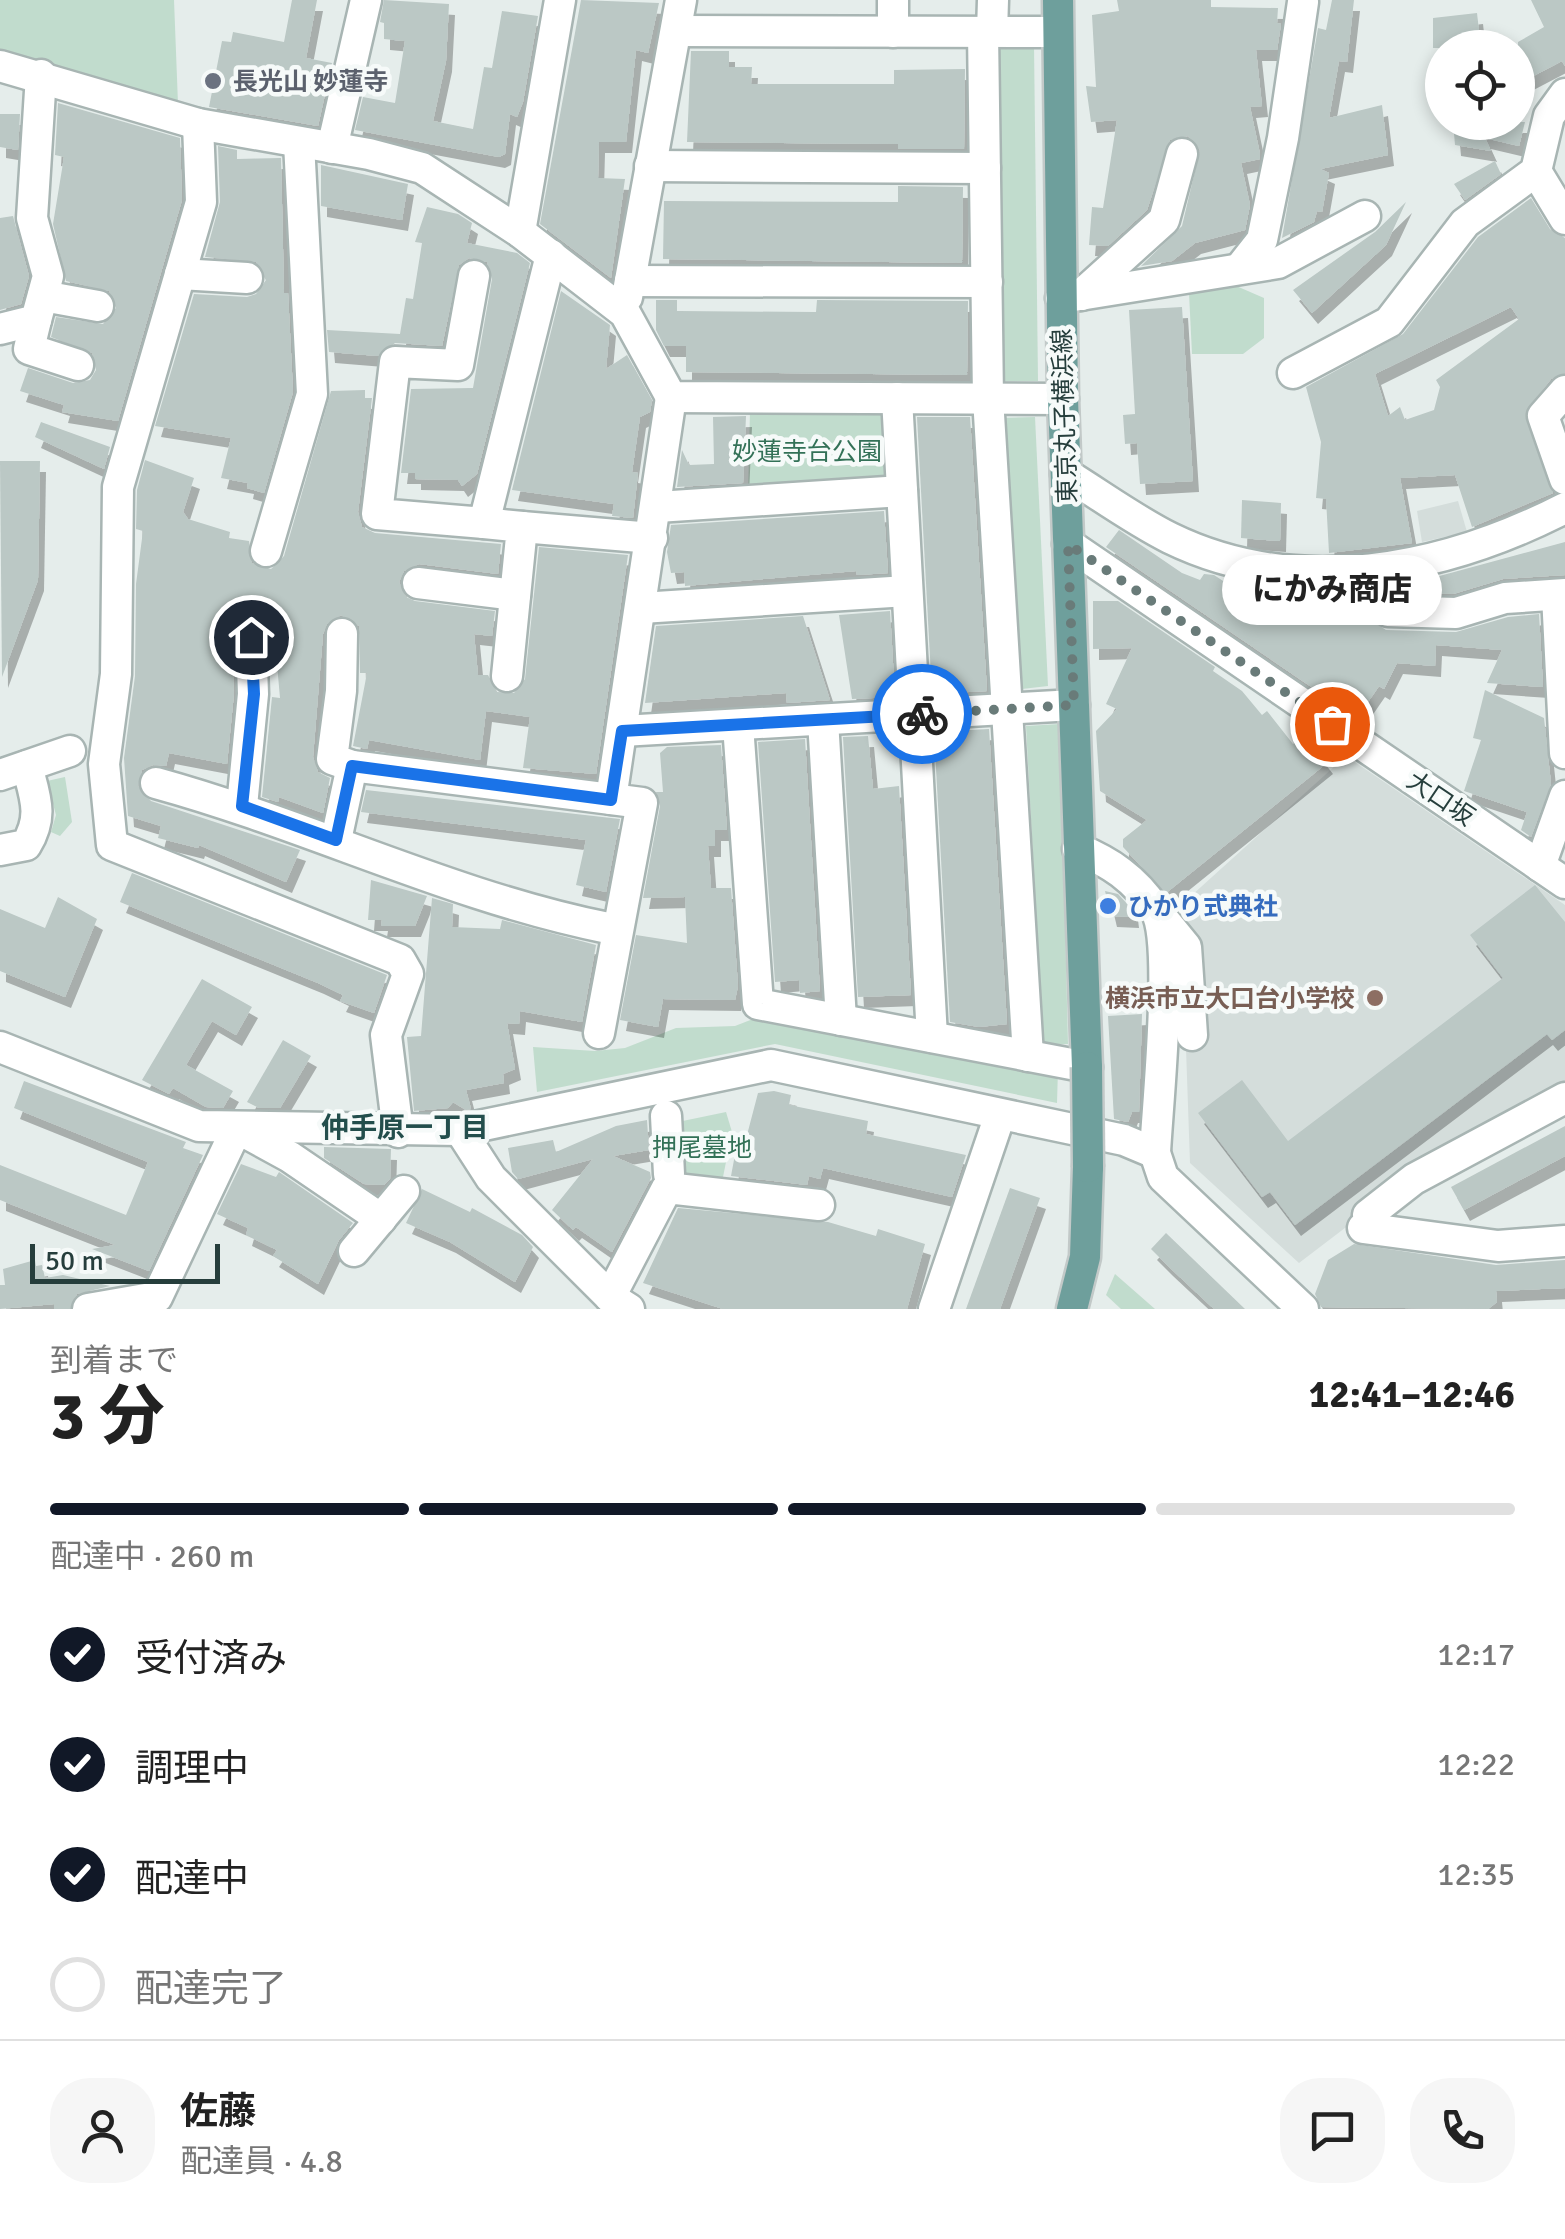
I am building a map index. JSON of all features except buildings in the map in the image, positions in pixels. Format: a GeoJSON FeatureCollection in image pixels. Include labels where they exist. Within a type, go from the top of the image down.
{"type":"FeatureCollection","features":[{"type":"Feature","properties":{"kind":"main road","name":"東京丸子横浜線"},"geometry":{"type":"LineString","coordinates":[[1058,0],[1071,296],[1064,399],[1087,1067],[1086,1257],[1072,1309]]}},
{"type":"Feature","properties":{"kind":"street"},"geometry":{"type":"LineString","coordinates":[[332,148],[366,0]]}},
{"type":"Feature","properties":{"kind":"street"},"geometry":{"type":"LineString","coordinates":[[625,313],[681,0]]}},
{"type":"Feature","properties":{"kind":"street"},"geometry":{"type":"LineString","coordinates":[[893,0],[893,32]]}},
{"type":"Feature","properties":{"kind":"street"},"geometry":{"type":"LineString","coordinates":[[993,0],[988,32],[985,168],[988,398],[1028,1056]]}},
{"type":"Feature","properties":{"kind":"street"},"geometry":{"type":"LineString","coordinates":[[520,232],[550,1]]}},
{"type":"Feature","properties":{"kind":"street"},"geometry":{"type":"LineString","coordinates":[[1240,268],[1262,240],[1283,138],[1302,2]]}},
{"type":"Feature","properties":{"kind":"street"},"geometry":{"type":"LineString","coordinates":[[676,31],[1058,32]]}},
{"type":"Feature","properties":{"kind":"street"},"geometry":{"type":"LineString","coordinates":[[0,66],[198,124],[422,168],[520,232],[625,313],[671,396],[611,800]]}},
{"type":"Feature","properties":{"kind":"street"},"geometry":{"type":"LineString","coordinates":[[41,76],[32,218],[48,276],[29,348],[78,365]]}},
{"type":"Feature","properties":{"kind":"street"},"geometry":{"type":"LineString","coordinates":[[1293,373],[1389,322],[1464,223],[1536,171],[1549,116],[1565,94]]}},
{"type":"Feature","properties":{"kind":"street"},"geometry":{"type":"LineString","coordinates":[[198,124],[200,202],[118,487],[116,674],[104,764],[112,845],[400,960],[408,974],[386,1035],[398,1132]]}},
{"type":"Feature","properties":{"kind":"street"},"geometry":{"type":"LineString","coordinates":[[266,551],[312,380],[299,143]]}},
{"type":"Feature","properties":{"kind":"street"},"geometry":{"type":"LineString","coordinates":[[1071,296],[1164,220],[1182,154]]}},
{"type":"Feature","properties":{"kind":"street"},"geometry":{"type":"LineString","coordinates":[[650,166],[985,168]]}},
{"type":"Feature","properties":{"kind":"street"},"geometry":{"type":"LineString","coordinates":[[1536,171],[1565,219]]}},
{"type":"Feature","properties":{"kind":"street"},"geometry":{"type":"LineString","coordinates":[[1071,296],[1278,263],[1365,216]]}},
{"type":"Feature","properties":{"kind":"street"},"geometry":{"type":"LineString","coordinates":[[484,522],[551,256]]}},
{"type":"Feature","properties":{"kind":"street"},"geometry":{"type":"LineString","coordinates":[[180,274],[247,278]]}},
{"type":"Feature","properties":{"kind":"street"},"geometry":{"type":"LineString","coordinates":[[474,276],[458,365],[396,362],[376,514],[652,538]]}},
{"type":"Feature","properties":{"kind":"street"},"geometry":{"type":"LineString","coordinates":[[630,281],[987,282]]}},
{"type":"Feature","properties":{"kind":"street"},"geometry":{"type":"LineString","coordinates":[[0,328],[39,308],[98,306]]}},
{"type":"Feature","properties":{"kind":"street"},"geometry":{"type":"LineString","coordinates":[[1565,392],[1543,416],[1565,479]]}},
{"type":"Feature","properties":{"kind":"street"},"geometry":{"type":"LineString","coordinates":[[671,396],[1064,399]]}},
{"type":"Feature","properties":{"kind":"street"},"geometry":{"type":"LineString","coordinates":[[897,398],[932,1038]]}},
{"type":"Feature","properties":{"kind":"street"},"geometry":{"type":"LineString","coordinates":[[1066,474],[1168,537],[1215,556],[1292,572],[1390,569],[1480,544],[1565,508]]}},
{"type":"Feature","properties":{"kind":"street"},"geometry":{"type":"LineString","coordinates":[[656,506],[902,490]]}},
{"type":"Feature","properties":{"kind":"street"},"geometry":{"type":"LineString","coordinates":[[507,676],[522,527]]}},
{"type":"Feature","properties":{"kind":"street","name":"大口坂"},"geometry":{"type":"LineString","coordinates":[[1068,544],[1552,874]]}},
{"type":"Feature","properties":{"kind":"street"},"geometry":{"type":"LineString","coordinates":[[418,583],[515,596]]}},
{"type":"Feature","properties":{"kind":"street"},"geometry":{"type":"LineString","coordinates":[[641,608],[907,591]]}},
{"type":"Feature","properties":{"kind":"street"},"geometry":{"type":"LineString","coordinates":[[1388,610],[1456,614],[1505,598],[1561,595],[1565,753]]}},
{"type":"Feature","properties":{"kind":"street"},"geometry":{"type":"LineString","coordinates":[[342,634],[341,691],[332,759],[352,766],[642,804],[615,923],[599,1033]]}},
{"type":"Feature","properties":{"kind":"street"},"geometry":{"type":"LineString","coordinates":[[242,806],[254,694],[251,637]]}},
{"type":"Feature","properties":{"kind":"street"},"geometry":{"type":"LineString","coordinates":[[622,731],[1074,705]]}},
{"type":"Feature","properties":{"kind":"street"},"geometry":{"type":"LineString","coordinates":[[822,720],[841,1020]]}},
{"type":"Feature","properties":{"kind":"street"},"geometry":{"type":"LineString","coordinates":[[738,725],[758,1004],[1087,1067]]}},
{"type":"Feature","properties":{"kind":"street"},"geometry":{"type":"LineString","coordinates":[[0,850],[26,845],[40,814],[13,770],[70,751]]}},
{"type":"Feature","properties":{"kind":"street"},"geometry":{"type":"LineString","coordinates":[[336,840],[352,766]]}},
{"type":"Feature","properties":{"kind":"street"},"geometry":{"type":"LineString","coordinates":[[156,783],[242,806],[497,900],[615,923]]}},
{"type":"Feature","properties":{"kind":"street"},"geometry":{"type":"LineString","coordinates":[[1552,874],[1565,796]]}},
{"type":"Feature","properties":{"kind":"street"},"geometry":{"type":"LineString","coordinates":[[1078,848],[1116,865],[1186,947],[1192,1035]]}},
{"type":"Feature","properties":{"kind":"street"},"geometry":{"type":"LineString","coordinates":[[1157,912],[1164,951],[1155,1153],[1163,1177],[1302,1309]]}},
{"type":"Feature","properties":{"kind":"street"},"geometry":{"type":"LineString","coordinates":[[0,1047],[198,1126],[460,1130],[673,1104],[771,1065],[1124,1140],[1155,1153]]}},
{"type":"Feature","properties":{"kind":"street"},"geometry":{"type":"LineString","coordinates":[[1565,1098],[1414,1178],[1365,1221],[1498,1246],[1565,1241]]}},
{"type":"Feature","properties":{"kind":"street"},"geometry":{"type":"LineString","coordinates":[[669,1174],[673,1104]]}},
{"type":"Feature","properties":{"kind":"street"},"geometry":{"type":"LineString","coordinates":[[934,1309],[1000,1115]]}},
{"type":"Feature","properties":{"kind":"street"},"geometry":{"type":"LineString","coordinates":[[237,1128],[290,1157],[381,1219]]}},
{"type":"Feature","properties":{"kind":"street"},"geometry":{"type":"LineString","coordinates":[[88,1309],[157,1297],[237,1128]]}},
{"type":"Feature","properties":{"kind":"street"},"geometry":{"type":"LineString","coordinates":[[460,1130],[491,1178],[620,1303],[668,1188],[819,1204]]}},
{"type":"Feature","properties":{"kind":"street"},"geometry":{"type":"LineString","coordinates":[[354,1250],[404,1192]]}},
{"type":"Feature","properties":{"kind":"shaded area"},"geometry":{"type":"Polygon","coordinates":[[[1458,501],[1467,532],[1422,542],[1417,511],[1458,501]]]}},
{"type":"Feature","properties":{"kind":"shaded area","name":"横浜市立大口台小学校"},"geometry":{"type":"Polygon","coordinates":[[[1346,756],[1565,905],[1565,1090],[1459,1141],[1299,1263],[1190,1163],[1181,905],[1346,756]]]}},
{"type":"Feature","properties":{"kind":"green space"},"geometry":{"type":"Polygon","coordinates":[[[0,0],[174,0],[178,104],[0,52],[0,0]]]}},
{"type":"Feature","properties":{"kind":"green space"},"geometry":{"type":"Polygon","coordinates":[[[999,45],[1034,45],[1038,381],[1003,381],[999,45]]]}},
{"type":"Feature","properties":{"kind":"green space"},"geometry":{"type":"Polygon","coordinates":[[[1234,285],[1264,298],[1264,338],[1243,354],[1192,354],[1189,293],[1234,285]]]}},
{"type":"Feature","properties":{"kind":"green space","name":"妙蓮寺台公園"},"geometry":{"type":"Polygon","coordinates":[[[893,408],[898,485],[748,495],[750,411],[893,408]]]}},
{"type":"Feature","properties":{"kind":"green space"},"geometry":{"type":"Polygon","coordinates":[[[1035,417],[1048,686],[1022,689],[1013,682],[1000,418],[1035,417]]]}},
{"type":"Feature","properties":{"kind":"green space"},"geometry":{"type":"Polygon","coordinates":[[[1060,724],[1068,1044],[1043,1045],[1026,726],[1060,724]]]}},
{"type":"Feature","properties":{"kind":"green space"},"geometry":{"type":"Polygon","coordinates":[[[65,777],[72,822],[60,836],[51,832],[56,815],[47,781],[65,777]]]}},
{"type":"Feature","properties":{"kind":"green space"},"geometry":{"type":"Polygon","coordinates":[[[771,1012],[1058,1069],[1057,1103],[775,1044],[537,1092],[533,1047],[595,1051],[625,1048],[676,1028],[735,1026],[771,1012]]]}},
{"type":"Feature","properties":{"kind":"green space","name":"押尾墓地"},"geometry":{"type":"Polygon","coordinates":[[[726,1112],[732,1132],[722,1182],[674,1176],[673,1123],[726,1112]]]}},
{"type":"Feature","properties":{"kind":"green space"},"geometry":{"type":"Polygon","coordinates":[[[1115,1274],[1155,1309],[1121,1309],[1106,1295],[1115,1274]]]}},
{"type":"Feature","properties":{"kind":"way so far"},"geometry":{"type":"LineString","coordinates":[[922,714],[1074,705],[1068,544],[1332,724]]}},
{"type":"Feature","properties":{"kind":"place","name":"長光山 妙蓮寺"},"geometry":{"type":"Point","coordinates":[213,81]}},
{"type":"Feature","properties":{"kind":"place","name":"にかみ商店"},"geometry":{"type":"Point","coordinates":[1332,724]}},
{"type":"Feature","properties":{"kind":"place","name":"ひかり式典社"},"geometry":{"type":"Point","coordinates":[1108,906]}},
{"type":"Feature","properties":{"kind":"place","name":"横浜市立大口台小学校"},"geometry":{"type":"Point","coordinates":[1375,998]}},
{"type":"Feature","properties":{"kind":"district","name":"仲手原一丁目"},"geometry":{"type":"Point","coordinates":[405,1127]}},
{"type":"Feature","properties":{"kind":"route"},"geometry":{"type":"LineString","coordinates":[[251,637],[254,694],[242,806],[336,840],[352,766],[611,800],[622,731],[922,714]]}}]}
